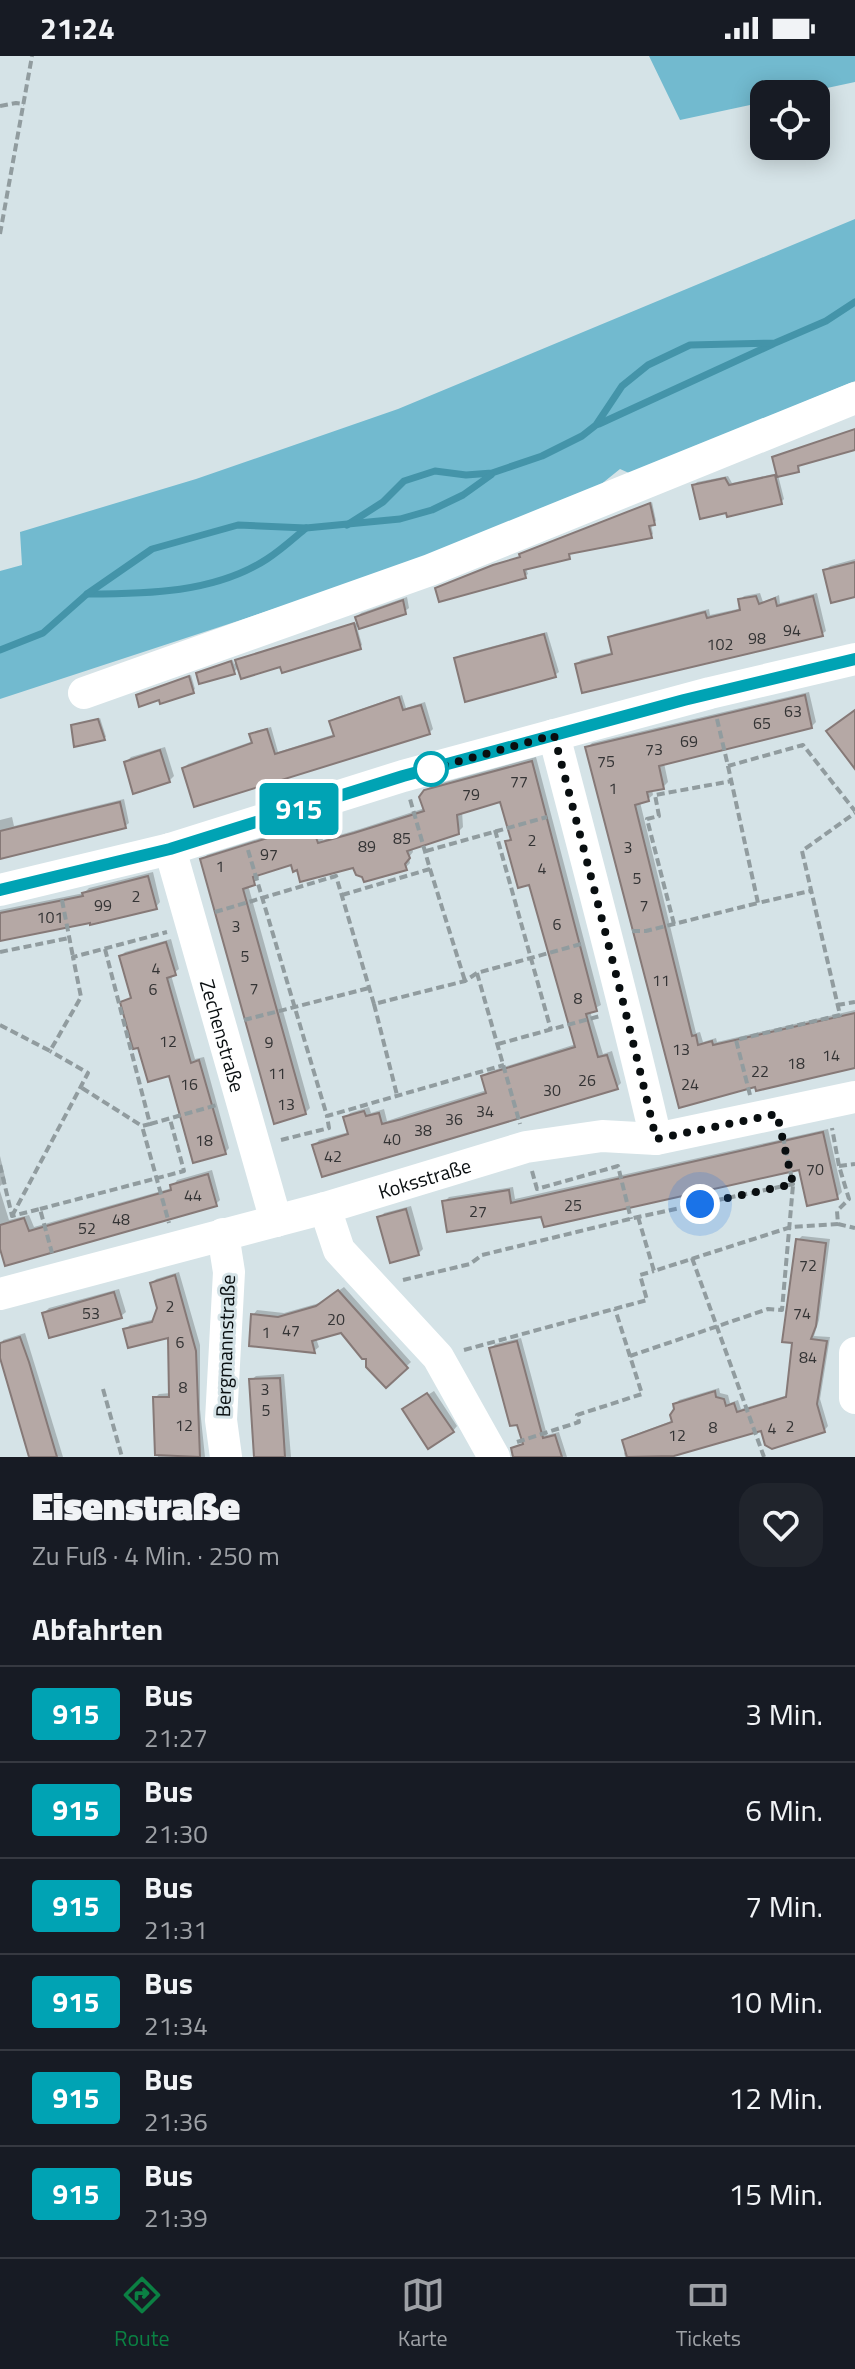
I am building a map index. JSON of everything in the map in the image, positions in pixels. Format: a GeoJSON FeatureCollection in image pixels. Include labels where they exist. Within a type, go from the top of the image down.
{"type":"FeatureCollection","features":[{"type":"Feature","properties":{"kind":"street"},"geometry":{"type":"LineString","coordinates":[[84,693],[430,570],[855,398]]}},
{"type":"Feature","properties":{"kind":"street"},"geometry":{"type":"LineString","coordinates":[[0,890],[170,849],[403,776],[554,735],[710,693],[855,659]]}},
{"type":"Feature","properties":{"kind":"street"},"geometry":{"type":"LineString","coordinates":[[554,735],[626,1009],[656,1139]]}},
{"type":"Feature","properties":{"kind":"street","name":"Zechenstraße"},"geometry":{"type":"LineString","coordinates":[[170,849],[276,1221]]}},
{"type":"Feature","properties":{"kind":"street","name":"Koksstraße"},"geometry":{"type":"LineString","coordinates":[[0,1294],[325,1208],[526,1147],[602,1136],[656,1139],[841,1100]]}},
{"type":"Feature","properties":{"kind":"street"},"geometry":{"type":"LineString","coordinates":[[325,1208],[339,1250],[438,1357],[493,1454]]}},
{"type":"Feature","properties":{"kind":"street","name":"Bergmannstraße"},"geometry":{"type":"LineString","coordinates":[[223,1234],[229,1272],[221,1420],[226,1457]]}},
{"type":"Feature","properties":{"kind":"street"},"geometry":{"type":"LineString","coordinates":[[855,1353],[855,1398]]}},
{"type":"Feature","properties":{"kind":"path"},"geometry":{"type":"LineString","coordinates":[[0,234],[32,56]]}},
{"type":"Feature","properties":{"kind":"path"},"geometry":{"type":"LineString","coordinates":[[0,106],[24,104]]}},
{"type":"Feature","properties":{"kind":"path"},"geometry":{"type":"LineString","coordinates":[[710,693],[758,903]]}},
{"type":"Feature","properties":{"kind":"path"},"geometry":{"type":"LineString","coordinates":[[630,1356],[768,1309],[782,1310],[793,1184],[736,1040],[840,1015],[802,851],[855,812],[803,745],[728,766]]}},
{"type":"Feature","properties":{"kind":"path"},"geometry":{"type":"LineString","coordinates":[[403,776],[465,981]]}},
{"type":"Feature","properties":{"kind":"path"},"geometry":{"type":"LineString","coordinates":[[674,924],[647,819],[659,816],[655,795],[732,781]]}},
{"type":"Feature","properties":{"kind":"path"},"geometry":{"type":"LineString","coordinates":[[426,851],[573,809]]}},
{"type":"Feature","properties":{"kind":"path"},"geometry":{"type":"LineString","coordinates":[[241,826],[329,1128],[255,1146]]}},
{"type":"Feature","properties":{"kind":"path"},"geometry":{"type":"LineString","coordinates":[[495,830],[551,1030]]}},
{"type":"Feature","properties":{"kind":"path"},"geometry":{"type":"LineString","coordinates":[[342,895],[430,869]]}},
{"type":"Feature","properties":{"kind":"path"},"geometry":{"type":"LineString","coordinates":[[50,1051],[81,997],[57,876]]}},
{"type":"Feature","properties":{"kind":"path"},"geometry":{"type":"LineString","coordinates":[[73,957],[164,934],[191,919],[336,876],[397,1095]]}},
{"type":"Feature","properties":{"kind":"path"},"geometry":{"type":"LineString","coordinates":[[374,1004],[465,981],[477,973],[605,937],[811,891]]}},
{"type":"Feature","properties":{"kind":"path"},"geometry":{"type":"LineString","coordinates":[[0,952],[69,938]]}},
{"type":"Feature","properties":{"kind":"path"},"geometry":{"type":"LineString","coordinates":[[105,949],[150,1124]]}},
{"type":"Feature","properties":{"kind":"path"},"geometry":{"type":"LineString","coordinates":[[221,1026],[369,988]]}},
{"type":"Feature","properties":{"kind":"path"},"geometry":{"type":"LineString","coordinates":[[837,1005],[855,1002]]}},
{"type":"Feature","properties":{"kind":"path"},"geometry":{"type":"LineString","coordinates":[[498,1044],[626,1009]]}},
{"type":"Feature","properties":{"kind":"path"},"geometry":{"type":"LineString","coordinates":[[0,1025],[88,1073],[12,1216]]}},
{"type":"Feature","properties":{"kind":"path"},"geometry":{"type":"LineString","coordinates":[[327,1116],[504,1065]]}},
{"type":"Feature","properties":{"kind":"path"},"geometry":{"type":"LineString","coordinates":[[82,1088],[142,1126],[176,1248]]}},
{"type":"Feature","properties":{"kind":"path"},"geometry":{"type":"LineString","coordinates":[[142,1126],[241,1098]]}},
{"type":"Feature","properties":{"kind":"path"},"geometry":{"type":"LineString","coordinates":[[838,1224],[837,1211],[849,1199],[839,1166],[841,1100]]}},
{"type":"Feature","properties":{"kind":"path"},"geometry":{"type":"LineString","coordinates":[[12,1216],[184,1171],[170,1119]]}},
{"type":"Feature","properties":{"kind":"path"},"geometry":{"type":"LineString","coordinates":[[839,1166],[855,1164]]}},
{"type":"Feature","properties":{"kind":"path"},"geometry":{"type":"LineString","coordinates":[[0,1165],[12,1216]]}},
{"type":"Feature","properties":{"kind":"path"},"geometry":{"type":"LineString","coordinates":[[373,1287],[470,1264],[482,1255],[793,1184]]}},
{"type":"Feature","properties":{"kind":"path"},"geometry":{"type":"LineString","coordinates":[[40,1209],[58,1279]]}},
{"type":"Feature","properties":{"kind":"path"},"geometry":{"type":"LineString","coordinates":[[638,1217],[654,1271]]}},
{"type":"Feature","properties":{"kind":"path"},"geometry":{"type":"LineString","coordinates":[[438,1357],[647,1300],[640,1275],[791,1227],[838,1224],[855,1228]]}},
{"type":"Feature","properties":{"kind":"path"},"geometry":{"type":"LineString","coordinates":[[692,1258],[764,1457]]}},
{"type":"Feature","properties":{"kind":"path"},"geometry":{"type":"LineString","coordinates":[[493,1454],[579,1422],[577,1415],[642,1394],[615,1309]]}},
{"type":"Feature","properties":{"kind":"path"},"geometry":{"type":"LineString","coordinates":[[103,1389],[122,1457]]}},
{"type":"Feature","properties":{"kind":"shaded area"},"geometry":{"type":"Polygon","coordinates":[[[649,56],[855,56],[855,82],[830,87],[830,80],[750,80],[750,105],[680,120],[649,56]]]}},
{"type":"Feature","properties":{"kind":"shaded area"},"geometry":{"type":"Polygon","coordinates":[[[855,219],[855,381],[729,433],[638,477],[620,469],[589,494],[530,525],[0,699],[0,571],[22,565],[20,532],[196,479],[398,409],[855,219]]]}},
{"type":"Feature","properties":{"kind":"building"},"geometry":{"type":"Polygon","coordinates":[[[855,429],[855,450],[798,466],[799,472],[777,477],[772,457],[855,429]]]}},
{"type":"Feature","properties":{"kind":"building"},"geometry":{"type":"Polygon","coordinates":[[[775,475],[782,504],[727,517],[726,513],[700,519],[692,485],[725,478],[729,485],[775,475]]]}},
{"type":"Feature","properties":{"kind":"building"},"geometry":{"type":"Polygon","coordinates":[[[650,503],[655,525],[649,526],[652,538],[569,554],[570,559],[524,570],[526,578],[439,602],[435,588],[520,557],[519,554],[650,503]]]}},
{"type":"Feature","properties":{"kind":"building"},"geometry":{"type":"Polygon","coordinates":[[[855,562],[855,597],[831,603],[823,570],[855,562]]]}},
{"type":"Feature","properties":{"kind":"building"},"geometry":{"type":"Polygon","coordinates":[[[756,596],[759,604],[775,598],[777,606],[813,596],[823,636],[582,693],[575,664],[612,654],[608,637],[705,612],[707,618],[740,610],[738,599],[756,596]]]}},
{"type":"Feature","properties":{"kind":"building"},"geometry":{"type":"Polygon","coordinates":[[[403,600],[406,614],[359,629],[355,617],[403,600]]]}},
{"type":"Feature","properties":{"kind":"building"},"geometry":{"type":"Polygon","coordinates":[[[354,623],[361,649],[282,673],[280,667],[241,679],[235,660],[354,623]]]}},
{"type":"Feature","properties":{"kind":"building"},"geometry":{"type":"Polygon","coordinates":[[[544,634],[556,677],[465,702],[454,658],[544,634]]]}},
{"type":"Feature","properties":{"kind":"building"},"geometry":{"type":"Polygon","coordinates":[[[231,661],[235,674],[199,684],[196,673],[231,661]]]}},
{"type":"Feature","properties":{"kind":"building"},"geometry":{"type":"Polygon","coordinates":[[[189,676],[194,693],[139,707],[136,695],[189,676]]]}},
{"type":"Feature","properties":{"kind":"building"},"geometry":{"type":"Polygon","coordinates":[[[805,695],[812,728],[659,766],[664,789],[647,792],[649,801],[635,805],[692,1036],[696,1035],[698,1045],[712,1041],[713,1045],[855,1013],[855,1068],[756,1091],[755,1087],[679,1108],[585,747],[805,695]]]}},
{"type":"Feature","properties":{"kind":"building"},"geometry":{"type":"Polygon","coordinates":[[[399,697],[403,710],[421,705],[430,734],[194,807],[182,768],[252,743],[249,734],[267,729],[275,754],[334,736],[329,721],[399,697]]]}},
{"type":"Feature","properties":{"kind":"building"},"geometry":{"type":"Polygon","coordinates":[[[855,710],[855,769],[826,731],[855,710]]]}},
{"type":"Feature","properties":{"kind":"building"},"geometry":{"type":"Polygon","coordinates":[[[98,719],[105,740],[74,747],[71,725],[98,719]]]}},
{"type":"Feature","properties":{"kind":"building"},"geometry":{"type":"Polygon","coordinates":[[[160,750],[170,782],[133,794],[124,762],[160,750]]]}},
{"type":"Feature","properties":{"kind":"building"},"geometry":{"type":"Polygon","coordinates":[[[532,761],[597,1011],[586,1014],[598,1057],[607,1055],[618,1089],[322,1177],[312,1145],[348,1134],[343,1117],[364,1111],[366,1116],[379,1113],[382,1124],[402,1119],[486,1093],[481,1076],[575,1047],[529,885],[518,888],[505,841],[511,840],[500,802],[457,815],[459,834],[407,851],[410,858],[405,864],[407,870],[364,882],[353,868],[300,882],[297,870],[293,872],[291,865],[253,877],[255,885],[243,889],[306,1114],[274,1124],[200,859],[306,826],[313,829],[318,843],[354,833],[424,811],[419,797],[424,790],[532,761]]]}},
{"type":"Feature","properties":{"kind":"building"},"geometry":{"type":"Polygon","coordinates":[[[120,802],[126,828],[0,859],[0,831],[120,802]]]}},
{"type":"Feature","properties":{"kind":"building"},"geometry":{"type":"Polygon","coordinates":[[[148,876],[157,909],[0,941],[0,913],[83,896],[82,893],[148,876]]]}},
{"type":"Feature","properties":{"kind":"building"},"geometry":{"type":"Polygon","coordinates":[[[166,942],[176,975],[167,978],[191,1063],[199,1060],[226,1154],[193,1163],[169,1076],[148,1082],[138,1048],[133,1049],[120,1002],[131,998],[119,956],[166,942]]]}},
{"type":"Feature","properties":{"kind":"building"},"geometry":{"type":"Polygon","coordinates":[[[823,1132],[838,1199],[807,1206],[799,1170],[544,1227],[541,1217],[447,1232],[442,1201],[509,1190],[511,1203],[823,1132]]]}},
{"type":"Feature","properties":{"kind":"building"},"geometry":{"type":"Polygon","coordinates":[[[208,1174],[217,1206],[5,1266],[0,1249],[0,1225],[24,1218],[29,1231],[171,1190],[170,1185],[208,1174]]]}},
{"type":"Feature","properties":{"kind":"building"},"geometry":{"type":"Polygon","coordinates":[[[406,1209],[419,1255],[390,1263],[377,1217],[406,1209]]]}},
{"type":"Feature","properties":{"kind":"building"},"geometry":{"type":"Polygon","coordinates":[[[796,1239],[826,1243],[816,1326],[811,1339],[827,1341],[817,1404],[825,1432],[772,1449],[765,1445],[761,1431],[674,1456],[627,1457],[622,1440],[672,1422],[673,1404],[715,1391],[716,1397],[724,1399],[726,1406],[734,1403],[737,1412],[786,1397],[792,1343],[782,1342],[796,1239]]]}},
{"type":"Feature","properties":{"kind":"building"},"geometry":{"type":"Polygon","coordinates":[[[175,1275],[196,1351],[200,1457],[155,1455],[153,1397],[169,1397],[168,1338],[128,1348],[123,1329],[152,1322],[157,1308],[150,1283],[175,1275]]]}},
{"type":"Feature","properties":{"kind":"building"},"geometry":{"type":"Polygon","coordinates":[[[338,1290],[408,1368],[386,1388],[366,1367],[366,1359],[362,1359],[341,1333],[312,1341],[315,1353],[249,1346],[251,1314],[278,1317],[316,1306],[338,1290]]]}},
{"type":"Feature","properties":{"kind":"building"},"geometry":{"type":"Polygon","coordinates":[[[114,1292],[122,1318],[49,1338],[42,1313],[114,1292]]]}},
{"type":"Feature","properties":{"kind":"building"},"geometry":{"type":"Polygon","coordinates":[[[20,1337],[57,1457],[29,1457],[0,1358],[0,1343],[20,1337]]]}},
{"type":"Feature","properties":{"kind":"building"},"geometry":{"type":"Polygon","coordinates":[[[517,1341],[543,1438],[555,1435],[562,1457],[513,1457],[511,1448],[523,1444],[517,1425],[510,1426],[489,1348],[517,1341]]]}},
{"type":"Feature","properties":{"kind":"building"},"geometry":{"type":"Polygon","coordinates":[[[280,1378],[285,1457],[254,1457],[249,1379],[280,1378]]]}},
{"type":"Feature","properties":{"kind":"building"},"geometry":{"type":"Polygon","coordinates":[[[427,1393],[454,1432],[428,1449],[402,1409],[427,1393]]]}},
{"type":"Feature","properties":{"kind":"waterway"},"geometry":{"type":"LineString","coordinates":[[347,525],[383,502],[404,481],[435,471],[466,475],[492,473],[542,456],[582,436],[596,425],[622,386],[648,365],[690,345],[775,343],[826,321],[855,302]]}},
{"type":"Feature","properties":{"kind":"waterway"},"geometry":{"type":"LineString","coordinates":[[599,424],[773,344]]}},
{"type":"Feature","properties":{"kind":"waterway"},"geometry":{"type":"LineString","coordinates":[[0,650],[43,633],[87,594],[152,549],[238,525],[306,528],[400,519],[432,510],[463,495],[491,475]]}},
{"type":"Feature","properties":{"kind":"waterway"},"geometry":{"type":"LineString","coordinates":[[87,594],[157,592],[225,579],[267,559],[306,528]]}},
{"type":"Feature","properties":{"kind":"bus line","name":"915"},"geometry":{"type":"LineString","coordinates":[[0,890],[170,849],[403,776],[684,700],[855,659]]}},
{"type":"Feature","properties":{"kind":"route"},"geometry":{"type":"LineString","coordinates":[[431,769],[554,735],[626,1009],[656,1139],[777,1114],[793,1184],[700,1204]]}}]}
